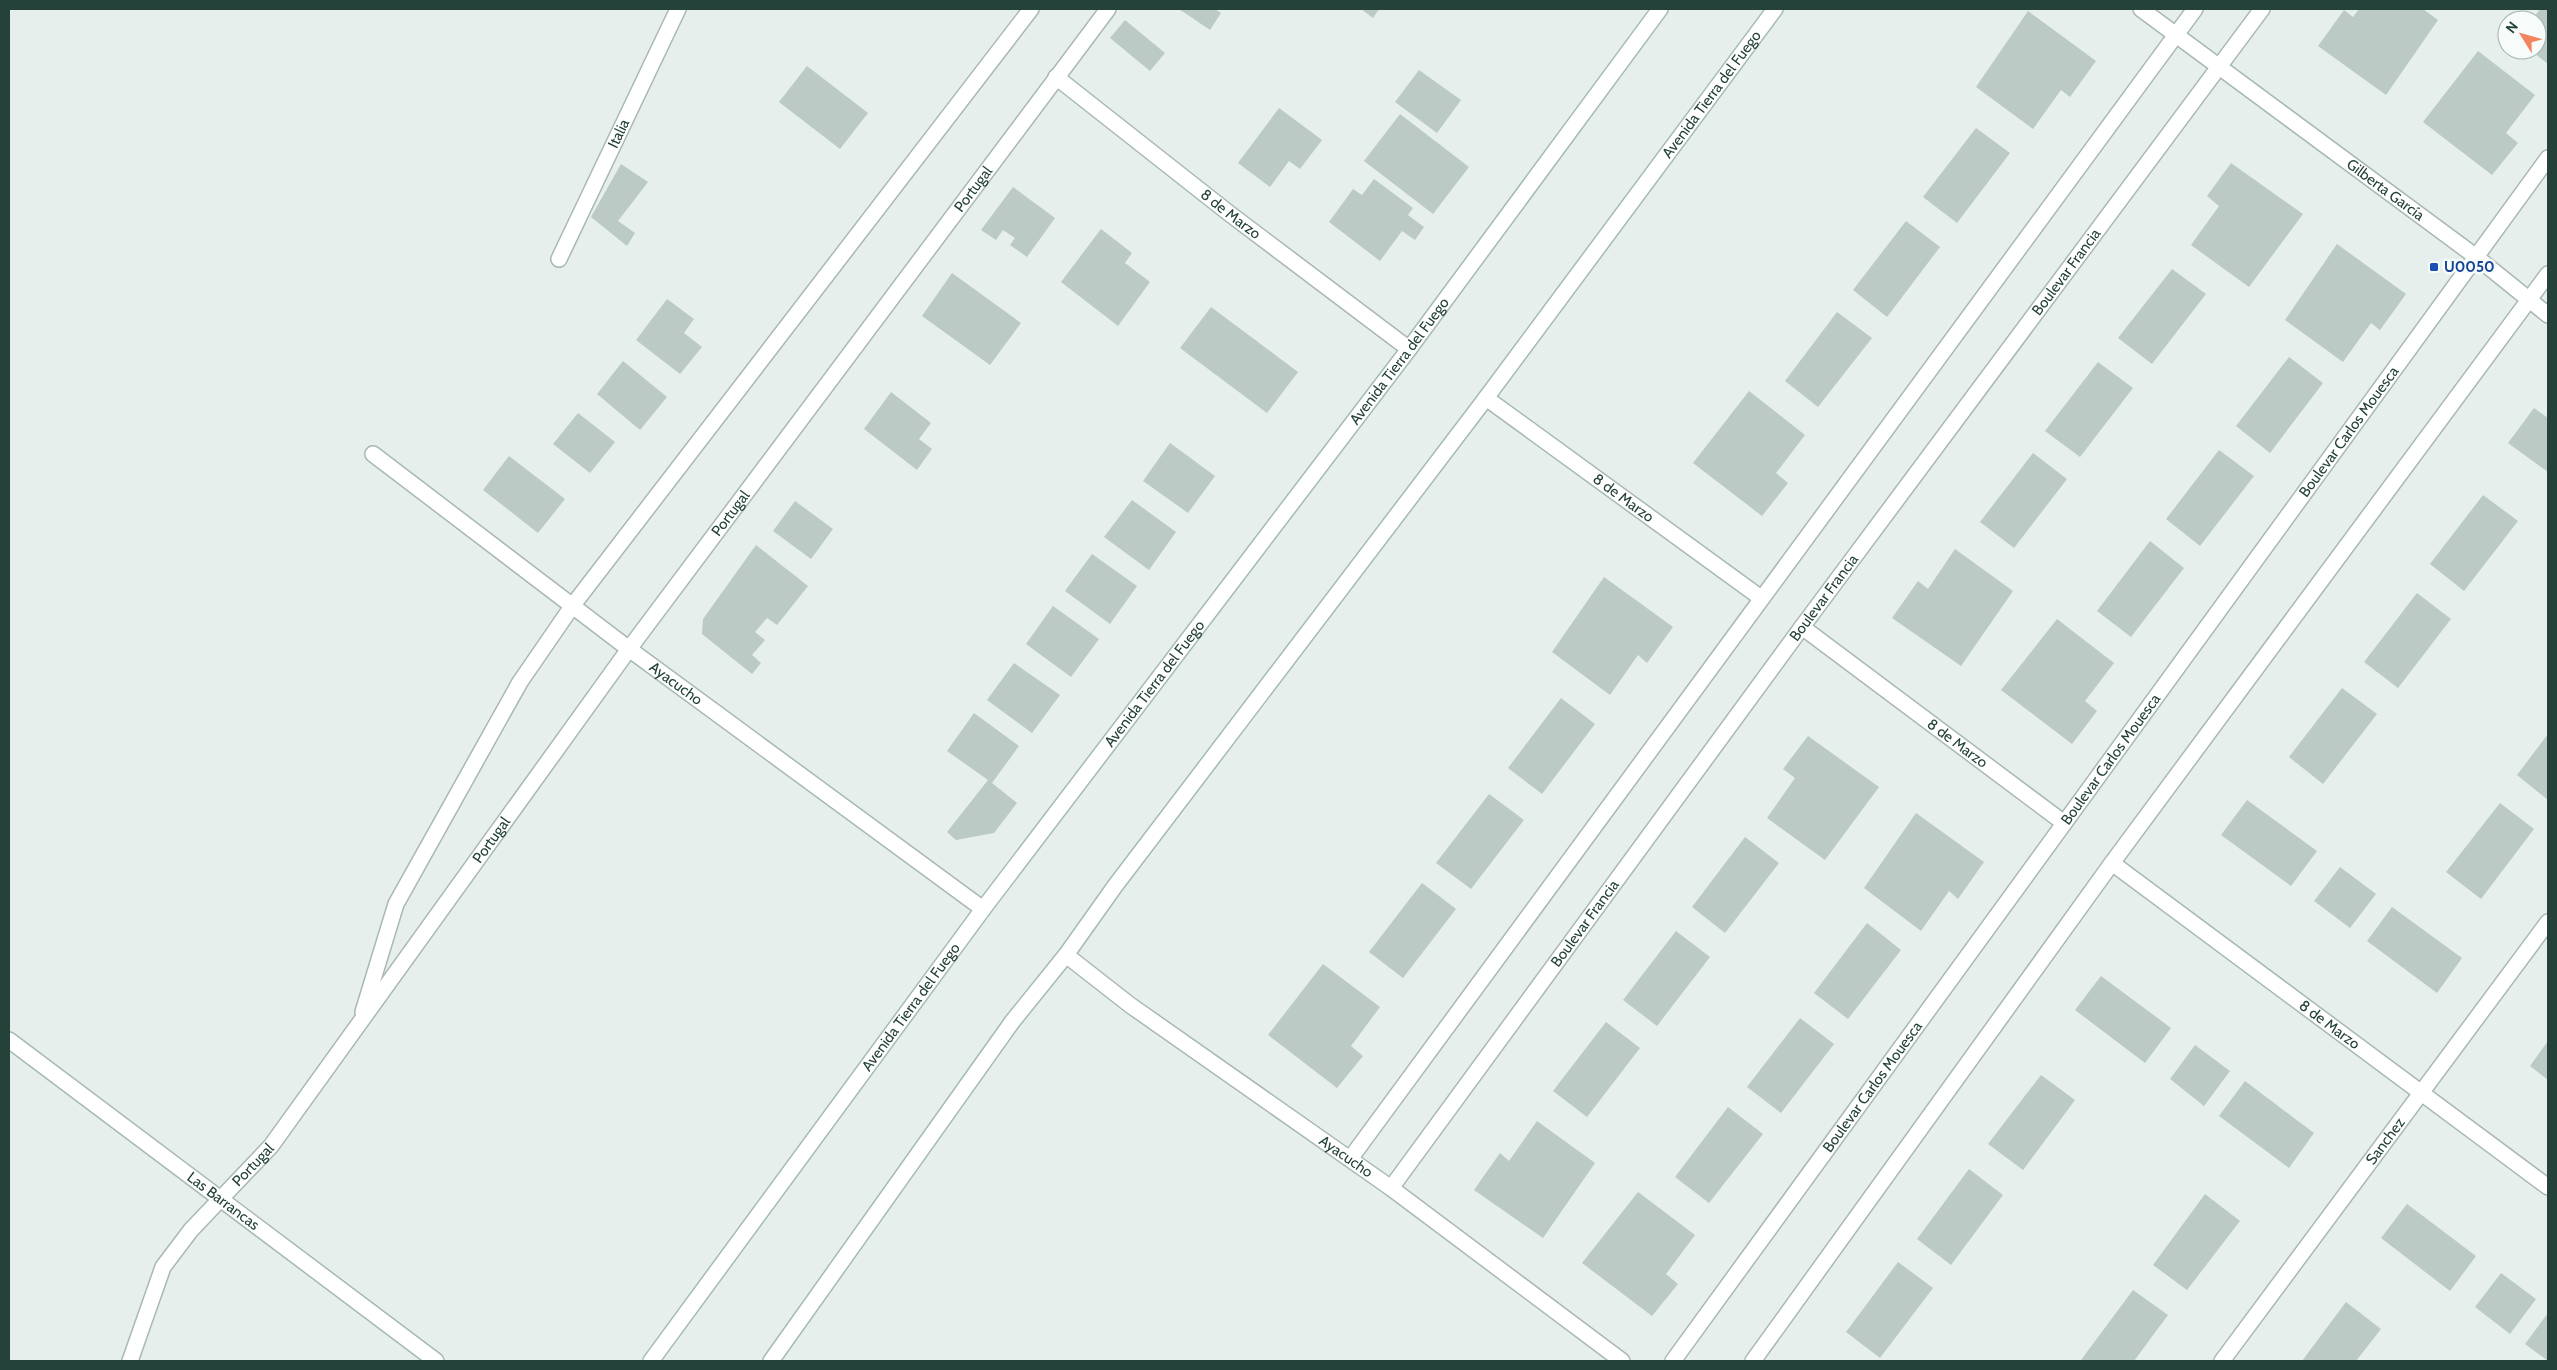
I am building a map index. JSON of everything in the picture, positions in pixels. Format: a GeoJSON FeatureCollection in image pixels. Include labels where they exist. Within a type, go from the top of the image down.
{"type":"FeatureCollection","features":[{"type":"Feature","properties":{"kind":"street","name":"Italia"},"geometry":{"type":"LineString","coordinates":[[559,259],[678,9]]}},
{"type":"Feature","properties":{"kind":"street","name":"Portugal"},"geometry":{"type":"LineString","coordinates":[[360,1023],[396,904],[520,682],[573,605],[1031,9]]}},
{"type":"Feature","properties":{"kind":"street","name":"Portugal"},"geometry":{"type":"LineString","coordinates":[[130,1361],[163,1267],[191,1230],[271,1146],[629,649],[1108,9]]}},
{"type":"Feature","properties":{"kind":"street","name":"Avenida Tierra del Fuego"},"geometry":{"type":"LineString","coordinates":[[651,1361],[983,909],[1409,349],[1660,9]]}},
{"type":"Feature","properties":{"kind":"street","name":"Avenida Tierra del Fuego"},"geometry":{"type":"LineString","coordinates":[[771,1361],[1012,1022],[1066,954],[1115,886],[1486,398],[1775,9]]}},
{"type":"Feature","properties":{"kind":"street"},"geometry":{"type":"LineString","coordinates":[[2141,9],[2177,34]]}},
{"type":"Feature","properties":{"kind":"street"},"geometry":{"type":"LineString","coordinates":[[1350,1159],[2195,9]]}},
{"type":"Feature","properties":{"kind":"street","name":"Boulevar Francia"},"geometry":{"type":"LineString","coordinates":[[1391,1188],[1802,627],[2262,9]]}},
{"type":"Feature","properties":{"kind":"street","name":"Gilberta García"},"geometry":{"type":"LineString","coordinates":[[2177,34],[2475,256],[2548,315]]}},
{"type":"Feature","properties":{"kind":"street","name":"8 de Marzo"},"geometry":{"type":"LineString","coordinates":[[1056,76],[1230,214],[1409,349]]}},
{"type":"Feature","properties":{"kind":"street","name":"Boulevar Carlos Mouesca"},"geometry":{"type":"LineString","coordinates":[[1673,1361],[2548,158]]}},
{"type":"Feature","properties":{"kind":"street"},"geometry":{"type":"LineString","coordinates":[[1753,1361],[2112,863],[2548,274]]}},
{"type":"Feature","properties":{"kind":"street","name":"8 de Marzo"},"geometry":{"type":"LineString","coordinates":[[1486,398],[1761,598]]}},
{"type":"Feature","properties":{"kind":"street","name":"Ayacucho"},"geometry":{"type":"LineString","coordinates":[[374,454],[629,649],[983,909]]}},
{"type":"Feature","properties":{"kind":"street","name":"8 de Marzo"},"geometry":{"type":"LineString","coordinates":[[1802,627],[2064,824]]}},
{"type":"Feature","properties":{"kind":"street","name":"8 de Marzo"},"geometry":{"type":"LineString","coordinates":[[2112,863],[2548,1187]]}},
{"type":"Feature","properties":{"kind":"street","name":"Sanchez"},"geometry":{"type":"LineString","coordinates":[[2222,1361],[2548,922]]}},
{"type":"Feature","properties":{"kind":"street","name":"Ayacucho"},"geometry":{"type":"LineString","coordinates":[[1066,954],[1130,1005],[1391,1188],[1622,1361]]}},
{"type":"Feature","properties":{"kind":"street","name":"Las Barrancas"},"geometry":{"type":"LineString","coordinates":[[9,1040],[436,1361]]}},
{"type":"Feature","properties":{"kind":"building"},"geometry":{"type":"Polygon","coordinates":[[[1179,9],[1215,9],[1221,13],[1210,30],[1179,9]]]}},
{"type":"Feature","properties":{"kind":"building"},"geometry":{"type":"Polygon","coordinates":[[[1361,9],[1379,9],[1373,18],[1361,9]]]}},
{"type":"Feature","properties":{"kind":"building"},"geometry":{"type":"Polygon","coordinates":[[[2359,9],[2423,9],[2438,20],[2386,95],[2318,46],[2344,10],[2353,17],[2359,9]]]}},
{"type":"Feature","properties":{"kind":"building"},"geometry":{"type":"Polygon","coordinates":[[[2548,9],[2548,64],[2543,60],[2547,60],[2547,10],[2539,10],[2548,9]]]}},
{"type":"Feature","properties":{"kind":"building"},"geometry":{"type":"Polygon","coordinates":[[[2028,11],[2096,61],[2070,97],[2061,90],[2033,129],[1976,87],[2028,11]]]}},
{"type":"Feature","properties":{"kind":"building"},"geometry":{"type":"Polygon","coordinates":[[[1125,20],[1165,53],[1150,71],[1110,38],[1125,20]]]}},
{"type":"Feature","properties":{"kind":"building"},"geometry":{"type":"Polygon","coordinates":[[[2478,51],[2535,95],[2506,133],[2518,143],[2492,175],[2423,122],[2478,51]]]}},
{"type":"Feature","properties":{"kind":"building"},"geometry":{"type":"Polygon","coordinates":[[[807,66],[868,113],[840,149],[779,102],[807,66]]]}},
{"type":"Feature","properties":{"kind":"building"},"geometry":{"type":"Polygon","coordinates":[[[1419,70],[1461,100],[1437,133],[1395,102],[1419,70]]]}},
{"type":"Feature","properties":{"kind":"building"},"geometry":{"type":"Polygon","coordinates":[[[1279,108],[1322,140],[1300,169],[1289,161],[1270,187],[1238,163],[1279,108]]]}},
{"type":"Feature","properties":{"kind":"building"},"geometry":{"type":"Polygon","coordinates":[[[1400,114],[1469,167],[1433,214],[1364,161],[1400,114]]]}},
{"type":"Feature","properties":{"kind":"building"},"geometry":{"type":"Polygon","coordinates":[[[1976,128],[2010,153],[1957,223],[1923,197],[1976,128]]]}},
{"type":"Feature","properties":{"kind":"building"},"geometry":{"type":"Polygon","coordinates":[[[2231,163],[2303,214],[2249,287],[2191,245],[2219,206],[2207,196],[2231,163]]]}},
{"type":"Feature","properties":{"kind":"building"},"geometry":{"type":"Polygon","coordinates":[[[621,164],[648,182],[618,221],[635,233],[627,246],[591,217],[621,164]]]}},
{"type":"Feature","properties":{"kind":"building"},"geometry":{"type":"Polygon","coordinates":[[[1374,179],[1413,208],[1408,215],[1424,227],[1415,240],[1402,231],[1380,261],[1329,222],[1353,189],[1362,195],[1374,179]]]}},
{"type":"Feature","properties":{"kind":"building"},"geometry":{"type":"Polygon","coordinates":[[[1013,187],[1055,218],[1027,257],[1010,245],[1015,238],[1003,230],[996,240],[981,230],[1013,187]]]}},
{"type":"Feature","properties":{"kind":"building"},"geometry":{"type":"Polygon","coordinates":[[[1906,221],[1940,247],[1887,317],[1853,290],[1906,221]]]}},
{"type":"Feature","properties":{"kind":"building"},"geometry":{"type":"Polygon","coordinates":[[[1101,229],[1132,253],[1125,263],[1150,282],[1118,326],[1061,282],[1101,229]]]}},
{"type":"Feature","properties":{"kind":"building"},"geometry":{"type":"Polygon","coordinates":[[[2337,244],[2406,294],[2380,330],[2371,323],[2343,362],[2285,320],[2337,244]]]}},
{"type":"Feature","properties":{"kind":"building"},"geometry":{"type":"Polygon","coordinates":[[[2172,269],[2206,294],[2152,364],[2118,338],[2172,269]]]}},
{"type":"Feature","properties":{"kind":"building"},"geometry":{"type":"Polygon","coordinates":[[[952,273],[1021,323],[990,365],[922,316],[952,273]]]}},
{"type":"Feature","properties":{"kind":"building"},"geometry":{"type":"Polygon","coordinates":[[[667,299],[694,319],[684,333],[702,347],[680,374],[636,340],[667,299]]]}},
{"type":"Feature","properties":{"kind":"building"},"geometry":{"type":"Polygon","coordinates":[[[1211,307],[1298,372],[1267,413],[1180,348],[1211,307]]]}},
{"type":"Feature","properties":{"kind":"building"},"geometry":{"type":"Polygon","coordinates":[[[1837,312],[1872,338],[1818,407],[1785,381],[1837,312]]]}},
{"type":"Feature","properties":{"kind":"building"},"geometry":{"type":"Polygon","coordinates":[[[2289,357],[2323,383],[2270,453],[2236,426],[2289,357]]]}},
{"type":"Feature","properties":{"kind":"building"},"geometry":{"type":"Polygon","coordinates":[[[623,361],[667,397],[640,430],[597,394],[623,361]]]}},
{"type":"Feature","properties":{"kind":"building"},"geometry":{"type":"Polygon","coordinates":[[[2098,362],[2133,388],[2080,457],[2045,431],[2098,362]]]}},
{"type":"Feature","properties":{"kind":"building"},"geometry":{"type":"Polygon","coordinates":[[[1749,391],[1805,435],[1776,473],[1788,483],[1762,516],[1693,463],[1749,391]]]}},
{"type":"Feature","properties":{"kind":"building"},"geometry":{"type":"Polygon","coordinates":[[[891,392],[931,423],[919,439],[932,449],[917,470],[864,429],[891,392]]]}},
{"type":"Feature","properties":{"kind":"building"},"geometry":{"type":"Polygon","coordinates":[[[2534,408],[2548,418],[2548,472],[2508,443],[2534,408]]]}},
{"type":"Feature","properties":{"kind":"building"},"geometry":{"type":"Polygon","coordinates":[[[578,413],[615,442],[590,473],[553,444],[578,413]]]}},
{"type":"Feature","properties":{"kind":"building"},"geometry":{"type":"Polygon","coordinates":[[[1170,443],[1215,476],[1188,513],[1143,481],[1170,443]]]}},
{"type":"Feature","properties":{"kind":"building"},"geometry":{"type":"Polygon","coordinates":[[[2219,450],[2254,476],[2200,546],[2166,519],[2219,450]]]}},
{"type":"Feature","properties":{"kind":"building"},"geometry":{"type":"Polygon","coordinates":[[[2033,453],[2067,479],[2014,548],[1980,522],[2033,453]]]}},
{"type":"Feature","properties":{"kind":"building"},"geometry":{"type":"Polygon","coordinates":[[[509,456],[565,499],[538,533],[483,490],[509,456]]]}},
{"type":"Feature","properties":{"kind":"building"},"geometry":{"type":"Polygon","coordinates":[[[2483,495],[2518,521],[2464,591],[2430,564],[2483,495]]]}},
{"type":"Feature","properties":{"kind":"building"},"geometry":{"type":"Polygon","coordinates":[[[1132,500],[1176,532],[1149,570],[1104,537],[1132,500]]]}},
{"type":"Feature","properties":{"kind":"building"},"geometry":{"type":"Polygon","coordinates":[[[795,501],[833,529],[811,559],[773,531],[795,501]]]}},
{"type":"Feature","properties":{"kind":"building"},"geometry":{"type":"Polygon","coordinates":[[[2150,541],[2184,568],[2131,637],[2097,611],[2150,541]]]}},
{"type":"Feature","properties":{"kind":"building"},"geometry":{"type":"Polygon","coordinates":[[[756,545],[808,586],[777,625],[767,618],[755,632],[765,640],[752,655],[761,663],[752,674],[702,634],[703,619],[756,545]]]}},
{"type":"Feature","properties":{"kind":"building"},"geometry":{"type":"Polygon","coordinates":[[[1955,549],[2013,591],[1961,666],[1892,618],[1918,581],[1928,589],[1955,549]]]}},
{"type":"Feature","properties":{"kind":"building"},"geometry":{"type":"Polygon","coordinates":[[[1092,554],[1137,586],[1110,624],[1065,591],[1092,554]]]}},
{"type":"Feature","properties":{"kind":"building"},"geometry":{"type":"Polygon","coordinates":[[[1604,577],[1673,627],[1647,663],[1638,655],[1610,695],[1552,652],[1604,577]]]}},
{"type":"Feature","properties":{"kind":"building"},"geometry":{"type":"Polygon","coordinates":[[[2417,593],[2451,619],[2398,688],[2364,662],[2417,593]]]}},
{"type":"Feature","properties":{"kind":"building"},"geometry":{"type":"Polygon","coordinates":[[[1053,606],[1099,639],[1071,677],[1026,644],[1053,606]]]}},
{"type":"Feature","properties":{"kind":"building"},"geometry":{"type":"Polygon","coordinates":[[[2057,619],[2114,663],[2085,701],[2097,711],[2072,744],[2001,690],[2057,619]]]}},
{"type":"Feature","properties":{"kind":"building"},"geometry":{"type":"Polygon","coordinates":[[[1014,663],[1060,695],[1032,733],[987,700],[1014,663]]]}},
{"type":"Feature","properties":{"kind":"building"},"geometry":{"type":"Polygon","coordinates":[[[2342,688],[2377,714],[2323,784],[2289,757],[2342,688]]]}},
{"type":"Feature","properties":{"kind":"building"},"geometry":{"type":"Polygon","coordinates":[[[1561,698],[1595,724],[1542,794],[1508,768],[1561,698]]]}},
{"type":"Feature","properties":{"kind":"building"},"geometry":{"type":"Polygon","coordinates":[[[974,713],[1019,746],[992,783],[1017,803],[994,833],[956,840],[947,832],[988,780],[947,751],[974,713]]]}},
{"type":"Feature","properties":{"kind":"building"},"geometry":{"type":"Polygon","coordinates":[[[2548,734],[2548,800],[2517,775],[2548,734]]]}},
{"type":"Feature","properties":{"kind":"building"},"geometry":{"type":"Polygon","coordinates":[[[1808,736],[1879,787],[1825,860],[1767,818],[1795,778],[1783,769],[1808,736]]]}},
{"type":"Feature","properties":{"kind":"building"},"geometry":{"type":"Polygon","coordinates":[[[1489,794],[1524,820],[1471,889],[1436,863],[1489,794]]]}},
{"type":"Feature","properties":{"kind":"building"},"geometry":{"type":"Polygon","coordinates":[[[2247,800],[2317,851],[2291,886],[2221,835],[2247,800]]]}},
{"type":"Feature","properties":{"kind":"building"},"geometry":{"type":"Polygon","coordinates":[[[2500,803],[2534,829],[2481,899],[2446,872],[2500,803]]]}},
{"type":"Feature","properties":{"kind":"building"},"geometry":{"type":"Polygon","coordinates":[[[1916,813],[1984,862],[1958,899],[1949,891],[1921,931],[1864,888],[1916,813]]]}},
{"type":"Feature","properties":{"kind":"building"},"geometry":{"type":"Polygon","coordinates":[[[1745,837],[1779,863],[1725,933],[1692,907],[1745,837]]]}},
{"type":"Feature","properties":{"kind":"building"},"geometry":{"type":"Polygon","coordinates":[[[2340,867],[2376,894],[2350,928],[2314,901],[2340,867]]]}},
{"type":"Feature","properties":{"kind":"building"},"geometry":{"type":"Polygon","coordinates":[[[1422,883],[1456,909],[1403,978],[1369,952],[1422,883]]]}},
{"type":"Feature","properties":{"kind":"building"},"geometry":{"type":"Polygon","coordinates":[[[2392,907],[2462,958],[2437,993],[2367,941],[2392,907]]]}},
{"type":"Feature","properties":{"kind":"building"},"geometry":{"type":"Polygon","coordinates":[[[1867,923],[1901,950],[1848,1019],[1814,993],[1867,923]]]}},
{"type":"Feature","properties":{"kind":"building"},"geometry":{"type":"Polygon","coordinates":[[[1676,931],[1710,957],[1657,1026],[1623,1000],[1676,931]]]}},
{"type":"Feature","properties":{"kind":"building"},"geometry":{"type":"Polygon","coordinates":[[[1323,964],[1380,1007],[1351,1046],[1363,1056],[1337,1088],[1268,1035],[1323,964]]]}},
{"type":"Feature","properties":{"kind":"building"},"geometry":{"type":"Polygon","coordinates":[[[2101,976],[2171,1028],[2145,1063],[2075,1010],[2101,976]]]}},
{"type":"Feature","properties":{"kind":"building"},"geometry":{"type":"Polygon","coordinates":[[[1800,1018],[1834,1044],[1781,1113],[1747,1087],[1800,1018]]]}},
{"type":"Feature","properties":{"kind":"building"},"geometry":{"type":"Polygon","coordinates":[[[1606,1022],[1640,1048],[1587,1117],[1553,1091],[1606,1022]]]}},
{"type":"Feature","properties":{"kind":"building"},"geometry":{"type":"Polygon","coordinates":[[[2548,1041],[2548,1080],[2530,1066],[2548,1041]]]}},
{"type":"Feature","properties":{"kind":"building"},"geometry":{"type":"Polygon","coordinates":[[[2195,1045],[2230,1071],[2204,1106],[2170,1079],[2195,1045]]]}},
{"type":"Feature","properties":{"kind":"building"},"geometry":{"type":"Polygon","coordinates":[[[2041,1075],[2075,1100],[2023,1170],[1988,1144],[2041,1075]]]}},
{"type":"Feature","properties":{"kind":"building"},"geometry":{"type":"Polygon","coordinates":[[[2245,1081],[2314,1133],[2289,1168],[2219,1116],[2245,1081]]]}},
{"type":"Feature","properties":{"kind":"building"},"geometry":{"type":"Polygon","coordinates":[[[1728,1107],[1763,1134],[1709,1203],[1675,1177],[1728,1107]]]}},
{"type":"Feature","properties":{"kind":"building"},"geometry":{"type":"Polygon","coordinates":[[[1537,1121],[1595,1163],[1543,1238],[1474,1190],[1500,1153],[1509,1161],[1537,1121]]]}},
{"type":"Feature","properties":{"kind":"building"},"geometry":{"type":"Polygon","coordinates":[[[1969,1169],[2003,1195],[1951,1265],[1917,1239],[1969,1169]]]}},
{"type":"Feature","properties":{"kind":"building"},"geometry":{"type":"Polygon","coordinates":[[[1638,1192],[1695,1235],[1666,1274],[1678,1284],[1652,1316],[1582,1263],[1638,1192]]]}},
{"type":"Feature","properties":{"kind":"building"},"geometry":{"type":"Polygon","coordinates":[[[2205,1194],[2240,1221],[2187,1290],[2153,1265],[2205,1194]]]}},
{"type":"Feature","properties":{"kind":"building"},"geometry":{"type":"Polygon","coordinates":[[[2407,1204],[2476,1256],[2450,1291],[2381,1238],[2407,1204]]]}},
{"type":"Feature","properties":{"kind":"building"},"geometry":{"type":"Polygon","coordinates":[[[1898,1262],[1933,1288],[1880,1358],[1846,1332],[1898,1262]]]}},
{"type":"Feature","properties":{"kind":"building"},"geometry":{"type":"Polygon","coordinates":[[[2501,1273],[2536,1299],[2510,1334],[2475,1307],[2501,1273]]]}},
{"type":"Feature","properties":{"kind":"building"},"geometry":{"type":"Polygon","coordinates":[[[2133,1290],[2168,1315],[2134,1361],[2081,1360],[2133,1290]]]}},
{"type":"Feature","properties":{"kind":"building"},"geometry":{"type":"Polygon","coordinates":[[[2346,1302],[2381,1329],[2356,1361],[2302,1361],[2346,1302]]]}},
{"type":"Feature","properties":{"kind":"building"},"geometry":{"type":"Polygon","coordinates":[[[2548,1313],[2548,1361],[2525,1344],[2548,1313]]]}},
{"type":"Feature","properties":{"kind":"place","name":"U0050"},"geometry":{"type":"Point","coordinates":[2434,267]}}]}
